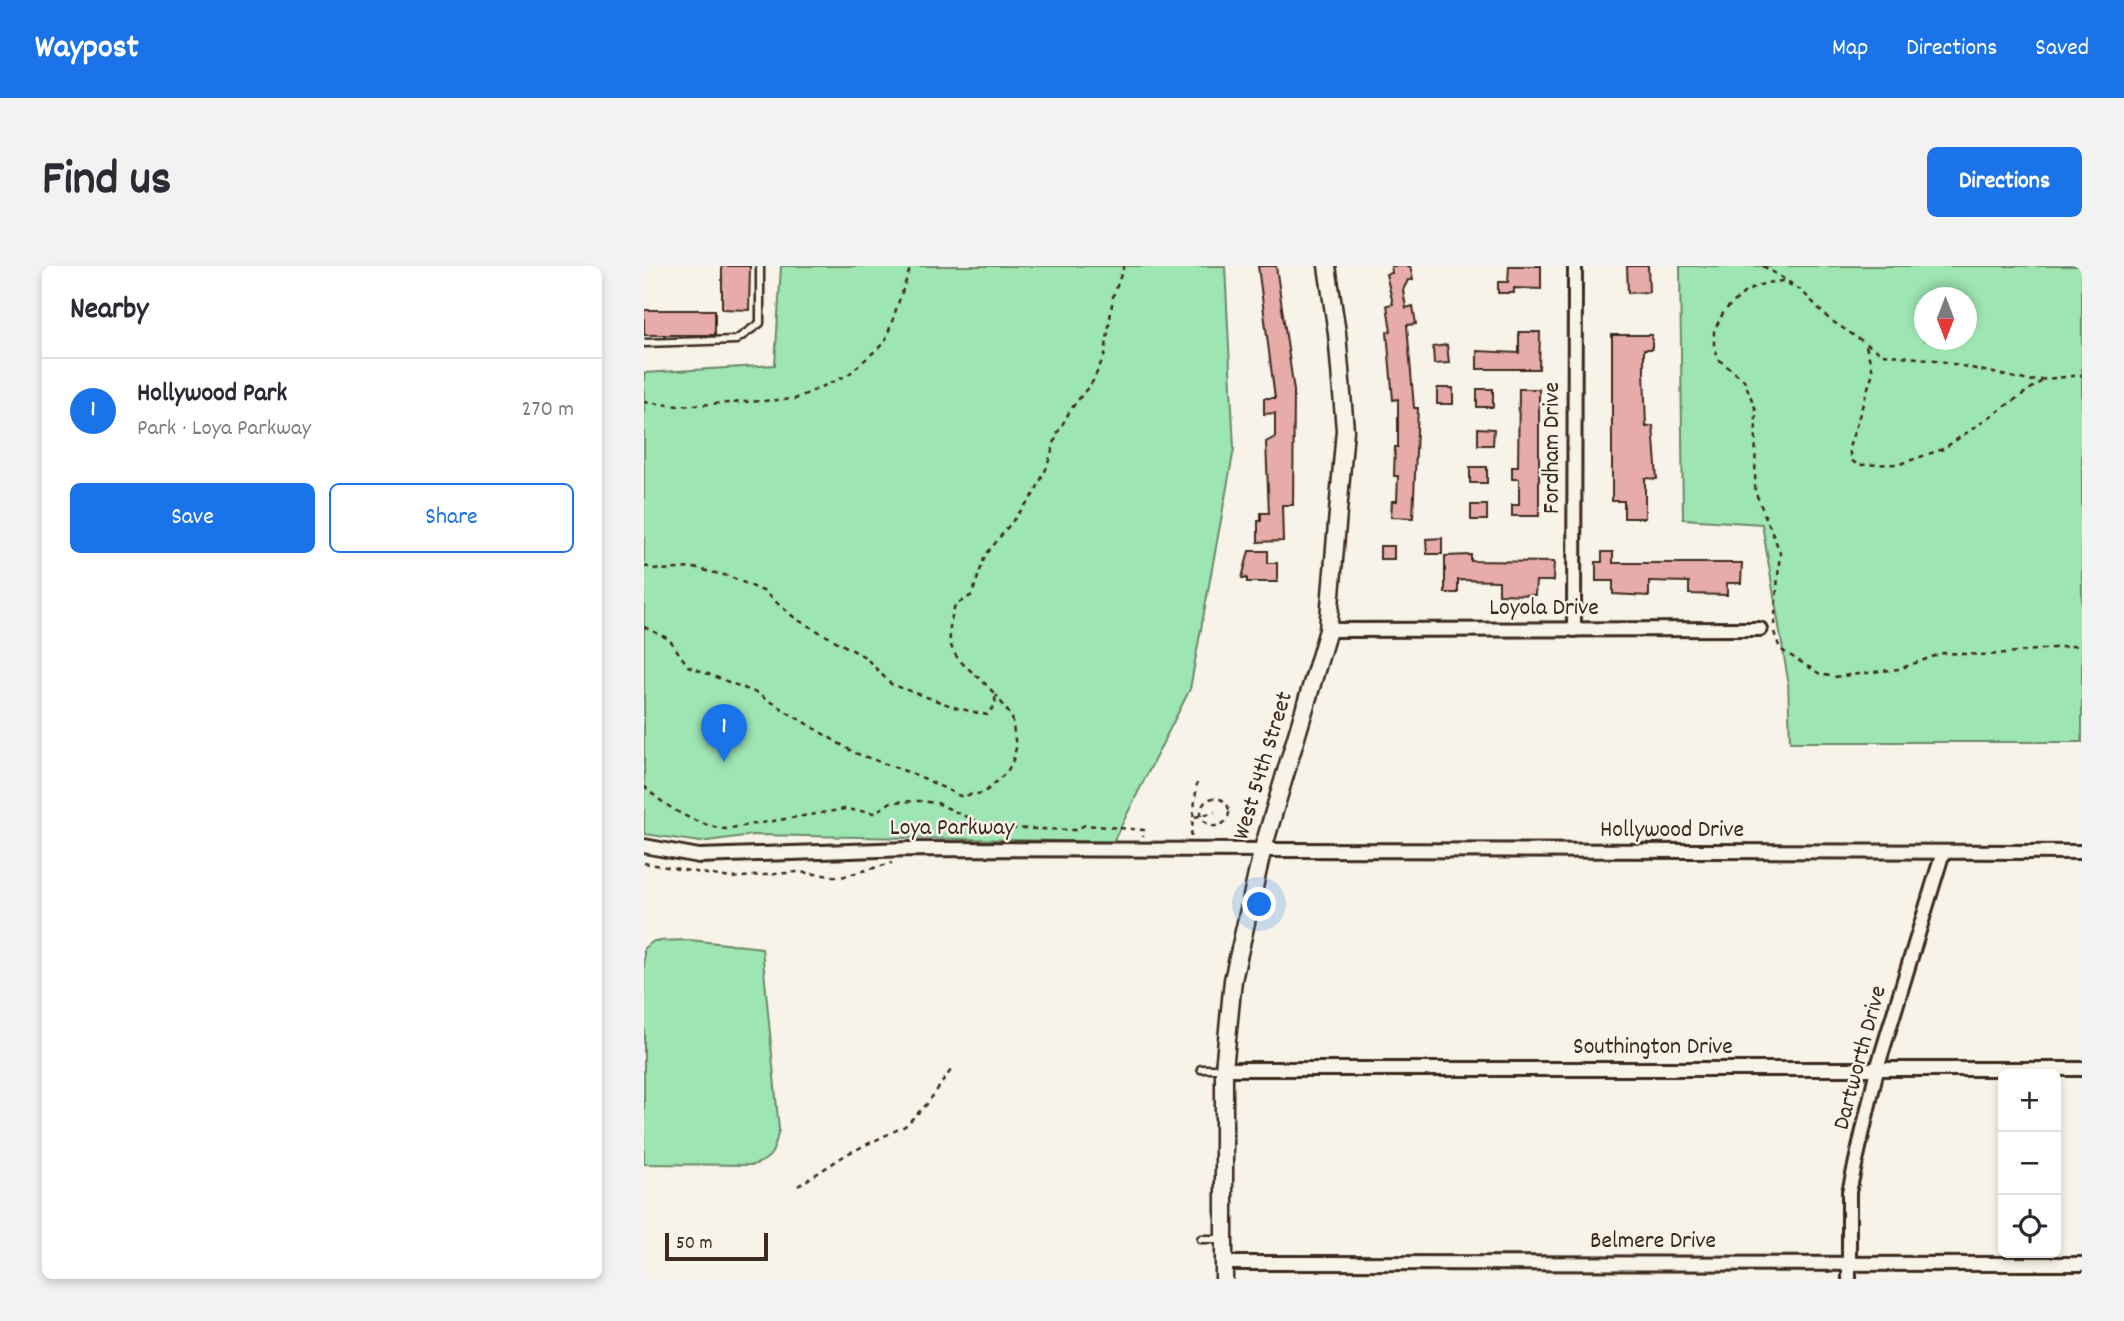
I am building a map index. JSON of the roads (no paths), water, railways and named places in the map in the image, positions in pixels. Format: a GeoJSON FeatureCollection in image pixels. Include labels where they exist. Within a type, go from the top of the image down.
{"type":"FeatureCollection","features":[{"type":"Feature","properties":{"kind":"street","name":"West 54th Street"},"geometry":{"type":"LineString","coordinates":[[1224,1271],[1224,1069],[1233,980],[1262,852],[1328,631],[1345,430],[1337,333],[1326,266]]}},
{"type":"Feature","properties":{"kind":"street","name":"Fordham Drive"},"geometry":{"type":"LineString","coordinates":[[1574,631],[1575,266]]}},
{"type":"Feature","properties":{"kind":"street","name":"Loyola Drive"},"geometry":{"type":"LineString","coordinates":[[1328,631],[1760,629]]}},
{"type":"Feature","properties":{"kind":"street","name":"Loya Parkway"},"geometry":{"type":"LineString","coordinates":[[644,846],[679,854],[721,856],[909,849],[1262,852]]}},
{"type":"Feature","properties":{"kind":"street","name":"Hollywood Drive"},"geometry":{"type":"LineString","coordinates":[[1262,852],[2082,852]]}},
{"type":"Feature","properties":{"kind":"street","name":"Dartworth Drive"},"geometry":{"type":"LineString","coordinates":[[1849,1279],[1849,1192],[1877,1069],[1943,852]]}},
{"type":"Feature","properties":{"kind":"street","name":"Southington Drive"},"geometry":{"type":"LineString","coordinates":[[1224,1069],[2082,1069]]}},
{"type":"Feature","properties":{"kind":"street","name":"Belmere Drive"},"geometry":{"type":"LineString","coordinates":[[1224,1271],[1849,1263],[2082,1264]]}},
{"type":"Feature","properties":{"kind":"lane"},"geometry":{"type":"LineString","coordinates":[[644,343],[736,340],[760,323],[760,266]]}},
{"type":"Feature","properties":{"kind":"lane"},"geometry":{"type":"LineString","coordinates":[[1201,1069],[1224,1069]]}},
{"type":"Feature","properties":{"kind":"lane"},"geometry":{"type":"LineString","coordinates":[[1201,1239],[1224,1239]]}},
{"type":"Feature","properties":{"kind":"place","name":"Hollywood Park"},"geometry":{"type":"Point","coordinates":[724,762]}}]}
